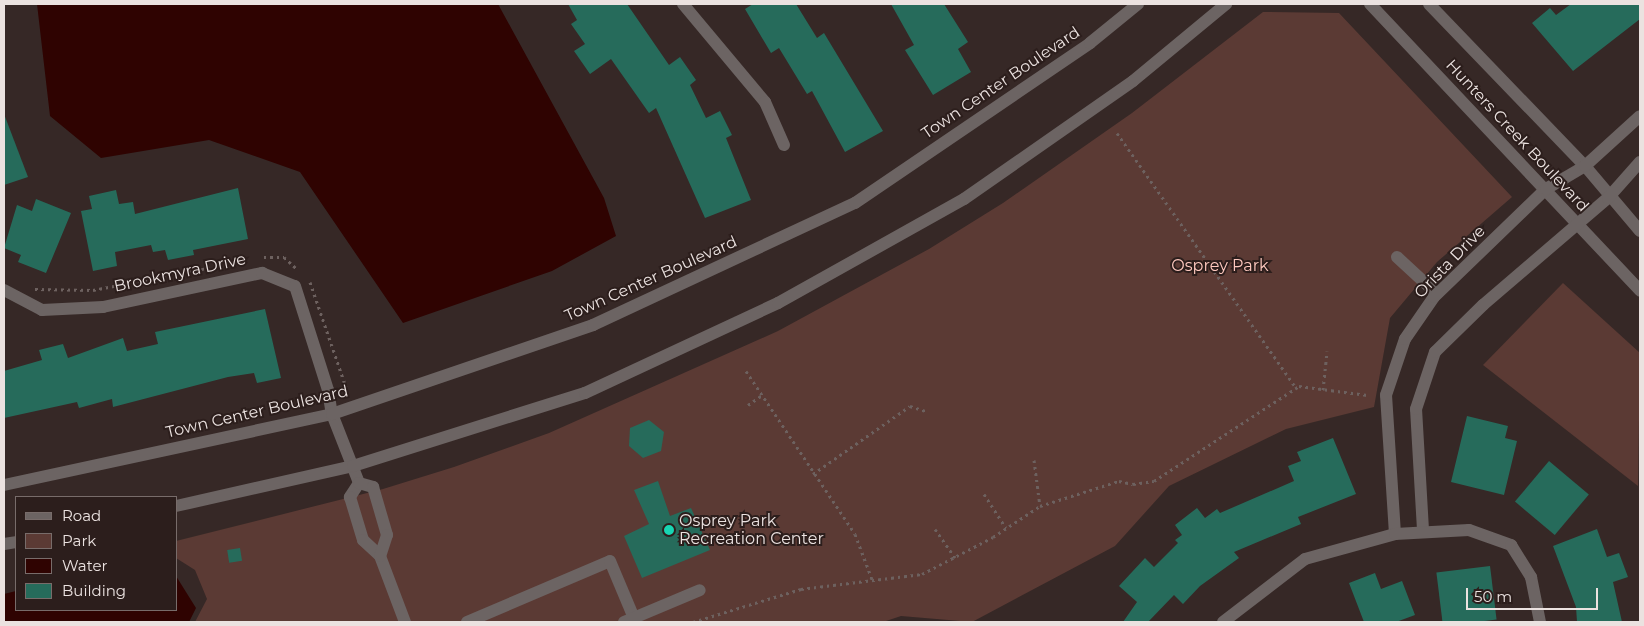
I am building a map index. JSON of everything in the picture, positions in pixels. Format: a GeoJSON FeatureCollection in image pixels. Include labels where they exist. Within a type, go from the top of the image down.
{"type":"FeatureCollection","features":[{"type":"Feature","properties":{"kind":"street"},"geometry":{"type":"LineString","coordinates":[[683,4],[765,102],[784,145]]}},
{"type":"Feature","properties":{"kind":"street","name":"Town Center Boulevard"},"geometry":{"type":"LineString","coordinates":[[4,485],[332,414],[593,325],[855,203],[1090,43],[1138,4]]}},
{"type":"Feature","properties":{"kind":"street"},"geometry":{"type":"LineString","coordinates":[[178,506],[353,466],[585,393],[778,303],[964,199],[1133,81],[1226,4]]}},
{"type":"Feature","properties":{"kind":"street","name":"Hunters Creek Boulevard"},"geometry":{"type":"LineString","coordinates":[[1370,4],[1640,291]]}},
{"type":"Feature","properties":{"kind":"street","name":"Hunters Creek Boulevard"},"geometry":{"type":"LineString","coordinates":[[1428,4],[1585,166],[1608,198],[1640,231]]}},
{"type":"Feature","properties":{"kind":"street","name":"Orista Drive"},"geometry":{"type":"LineString","coordinates":[[1395,534],[1386,395],[1405,339],[1437,294],[1546,189],[1585,166],[1640,116]]}},
{"type":"Feature","properties":{"kind":"street"},"geometry":{"type":"LineString","coordinates":[[1423,530],[1416,409],[1435,352],[1577,223],[1608,198],[1640,162]]}},
{"type":"Feature","properties":{"kind":"street"},"geometry":{"type":"LineString","coordinates":[[1397,257],[1437,294]]}},
{"type":"Feature","properties":{"kind":"street","name":"Brookmyra Drive"},"geometry":{"type":"LineString","coordinates":[[4,290],[42,310],[103,306],[262,273],[295,286],[328,390],[332,414],[359,483]]}},
{"type":"Feature","properties":{"kind":"street"},"geometry":{"type":"LineString","coordinates":[[380,556],[387,535],[373,487],[359,483],[350,497],[363,540],[380,556],[404,622]]}},
{"type":"Feature","properties":{"kind":"street"},"geometry":{"type":"LineString","coordinates":[[1223,622],[1305,559],[1395,534],[1423,530],[1470,530],[1511,545],[1531,577],[1540,622]]}},
{"type":"Feature","properties":{"kind":"street"},"geometry":{"type":"LineString","coordinates":[[474,621],[610,562],[629,620],[700,590]]}},
{"type":"Feature","properties":{"kind":"path"},"geometry":{"type":"LineString","coordinates":[[1117,134],[1296,388]]}},
{"type":"Feature","properties":{"kind":"path"},"geometry":{"type":"LineString","coordinates":[[1323,390],[1327,351]]}},
{"type":"Feature","properties":{"kind":"path"},"geometry":{"type":"LineString","coordinates":[[746,370],[761,396],[855,534],[873,582]]}},
{"type":"Feature","properties":{"kind":"path"},"geometry":{"type":"LineString","coordinates":[[693,622],[771,595],[922,574],[955,558],[1040,506],[1119,481],[1133,484],[1154,481],[1296,388],[1367,395]]}},
{"type":"Feature","properties":{"kind":"path"},"geometry":{"type":"LineString","coordinates":[[748,405],[761,396]]}},
{"type":"Feature","properties":{"kind":"path"},"geometry":{"type":"LineString","coordinates":[[813,474],[910,406],[925,411]]}},
{"type":"Feature","properties":{"kind":"path"},"geometry":{"type":"LineString","coordinates":[[1034,460],[1040,506]]}},
{"type":"Feature","properties":{"kind":"path"},"geometry":{"type":"LineString","coordinates":[[984,494],[1006,528]]}},
{"type":"Feature","properties":{"kind":"path"},"geometry":{"type":"LineString","coordinates":[[935,530],[955,558]]}},
{"type":"Feature","properties":{"kind":"green space","name":"Osprey Park"},"geometry":{"type":"Polygon","coordinates":[[[1263,12],[1339,13],[1512,197],[1437,262],[1390,318],[1374,407],[1286,429],[1169,486],[1115,546],[972,622],[901,616],[883,622],[195,622],[207,599],[195,570],[178,559],[178,540],[383,489],[454,467],[549,433],[778,331],[929,249],[1003,203],[1132,113],[1263,12]]]}},
{"type":"Feature","properties":{"kind":"green space"},"geometry":{"type":"Polygon","coordinates":[[[1563,283],[1640,353],[1638,486],[1483,365],[1563,283]]]}},
{"type":"Feature","properties":{"kind":"water"},"geometry":{"type":"Polygon","coordinates":[[[37,4],[498,4],[604,198],[616,236],[552,271],[403,323],[300,172],[209,140],[101,158],[50,116],[37,4]]]}},
{"type":"Feature","properties":{"kind":"water"},"geometry":{"type":"Polygon","coordinates":[[[178,579],[196,608],[189,622],[4,622],[4,594],[15,591],[15,611],[178,611],[178,579]]]}},
{"type":"Feature","properties":{"kind":"building"},"geometry":{"type":"Polygon","coordinates":[[[568,4],[627,4],[669,65],[680,57],[696,80],[690,85],[706,118],[720,111],[732,135],[726,138],[751,200],[705,218],[656,108],[649,113],[611,59],[590,74],[574,51],[585,44],[571,24],[577,20],[568,4]]]}},
{"type":"Feature","properties":{"kind":"building"},"geometry":{"type":"Polygon","coordinates":[[[753,4],[796,4],[817,38],[824,33],[883,131],[845,152],[812,91],[807,94],[779,48],[771,53],[745,9],[753,4]]]}},
{"type":"Feature","properties":{"kind":"building"},"geometry":{"type":"Polygon","coordinates":[[[891,4],[944,4],[968,42],[958,49],[971,72],[933,95],[905,50],[914,45],[891,4]]]}},
{"type":"Feature","properties":{"kind":"building"},"geometry":{"type":"Polygon","coordinates":[[[1571,4],[1640,4],[1640,19],[1573,71],[1532,23],[1550,8],[1556,15],[1571,4]]]}},
{"type":"Feature","properties":{"kind":"building"},"geometry":{"type":"Polygon","coordinates":[[[4,114],[28,177],[4,185],[4,114]]]}},
{"type":"Feature","properties":{"kind":"building"},"geometry":{"type":"Polygon","coordinates":[[[238,188],[248,239],[193,250],[194,255],[168,260],[165,250],[153,252],[151,245],[115,252],[117,266],[93,271],[81,211],[92,209],[89,196],[116,190],[119,204],[133,202],[135,214],[238,188]]]}},
{"type":"Feature","properties":{"kind":"building"},"geometry":{"type":"Polygon","coordinates":[[[36,199],[71,213],[46,273],[18,262],[21,255],[4,248],[17,205],[32,211],[36,199]]]}},
{"type":"Feature","properties":{"kind":"building"},"geometry":{"type":"Polygon","coordinates":[[[265,309],[281,378],[257,383],[254,373],[228,377],[113,407],[112,399],[79,408],[77,402],[4,418],[4,371],[42,360],[39,350],[63,344],[68,358],[123,338],[127,351],[158,344],[155,332],[265,309]]]}},
{"type":"Feature","properties":{"kind":"building"},"geometry":{"type":"Polygon","coordinates":[[[1467,416],[1508,426],[1505,438],[1517,441],[1504,495],[1451,482],[1467,416]]]}},
{"type":"Feature","properties":{"kind":"building"},"geometry":{"type":"Polygon","coordinates":[[[649,420],[664,432],[661,451],[643,458],[629,446],[630,428],[649,420]]]}},
{"type":"Feature","properties":{"kind":"building"},"geometry":{"type":"Polygon","coordinates":[[[1333,438],[1356,494],[1298,517],[1301,524],[1234,552],[1239,558],[1200,586],[1183,604],[1174,595],[1148,622],[1123,622],[1137,602],[1119,586],[1145,558],[1154,567],[1178,543],[1175,540],[1182,535],[1175,525],[1197,508],[1205,518],[1217,509],[1220,513],[1294,481],[1288,466],[1301,461],[1297,452],[1333,438]]]}},
{"type":"Feature","properties":{"kind":"building"},"geometry":{"type":"Polygon","coordinates":[[[1549,461],[1589,494],[1555,535],[1515,502],[1549,461]]]}},
{"type":"Feature","properties":{"kind":"building","name":"Osprey Park Recreation Center"},"geometry":{"type":"Polygon","coordinates":[[[658,481],[670,516],[691,508],[710,550],[642,578],[624,536],[649,524],[634,490],[658,481]]]}},
{"type":"Feature","properties":{"kind":"building"},"geometry":{"type":"Polygon","coordinates":[[[1597,529],[1607,557],[1619,553],[1628,577],[1613,582],[1622,622],[1577,622],[1576,607],[1553,546],[1597,529]]]}},
{"type":"Feature","properties":{"kind":"building"},"geometry":{"type":"Polygon","coordinates":[[[240,548],[242,561],[229,563],[227,550],[240,548]]]}},
{"type":"Feature","properties":{"kind":"building"},"geometry":{"type":"Polygon","coordinates":[[[1490,566],[1497,620],[1477,622],[1442,622],[1436,573],[1490,566]]]}},
{"type":"Feature","properties":{"kind":"building"},"geometry":{"type":"Polygon","coordinates":[[[1375,573],[1381,589],[1402,581],[1415,615],[1396,622],[1364,622],[1349,583],[1375,573]]]}},
{"type":"Feature","properties":{"kind":"place","name":"Osprey Park Recreation Center"},"geometry":{"type":"Point","coordinates":[669,530]}}]}
